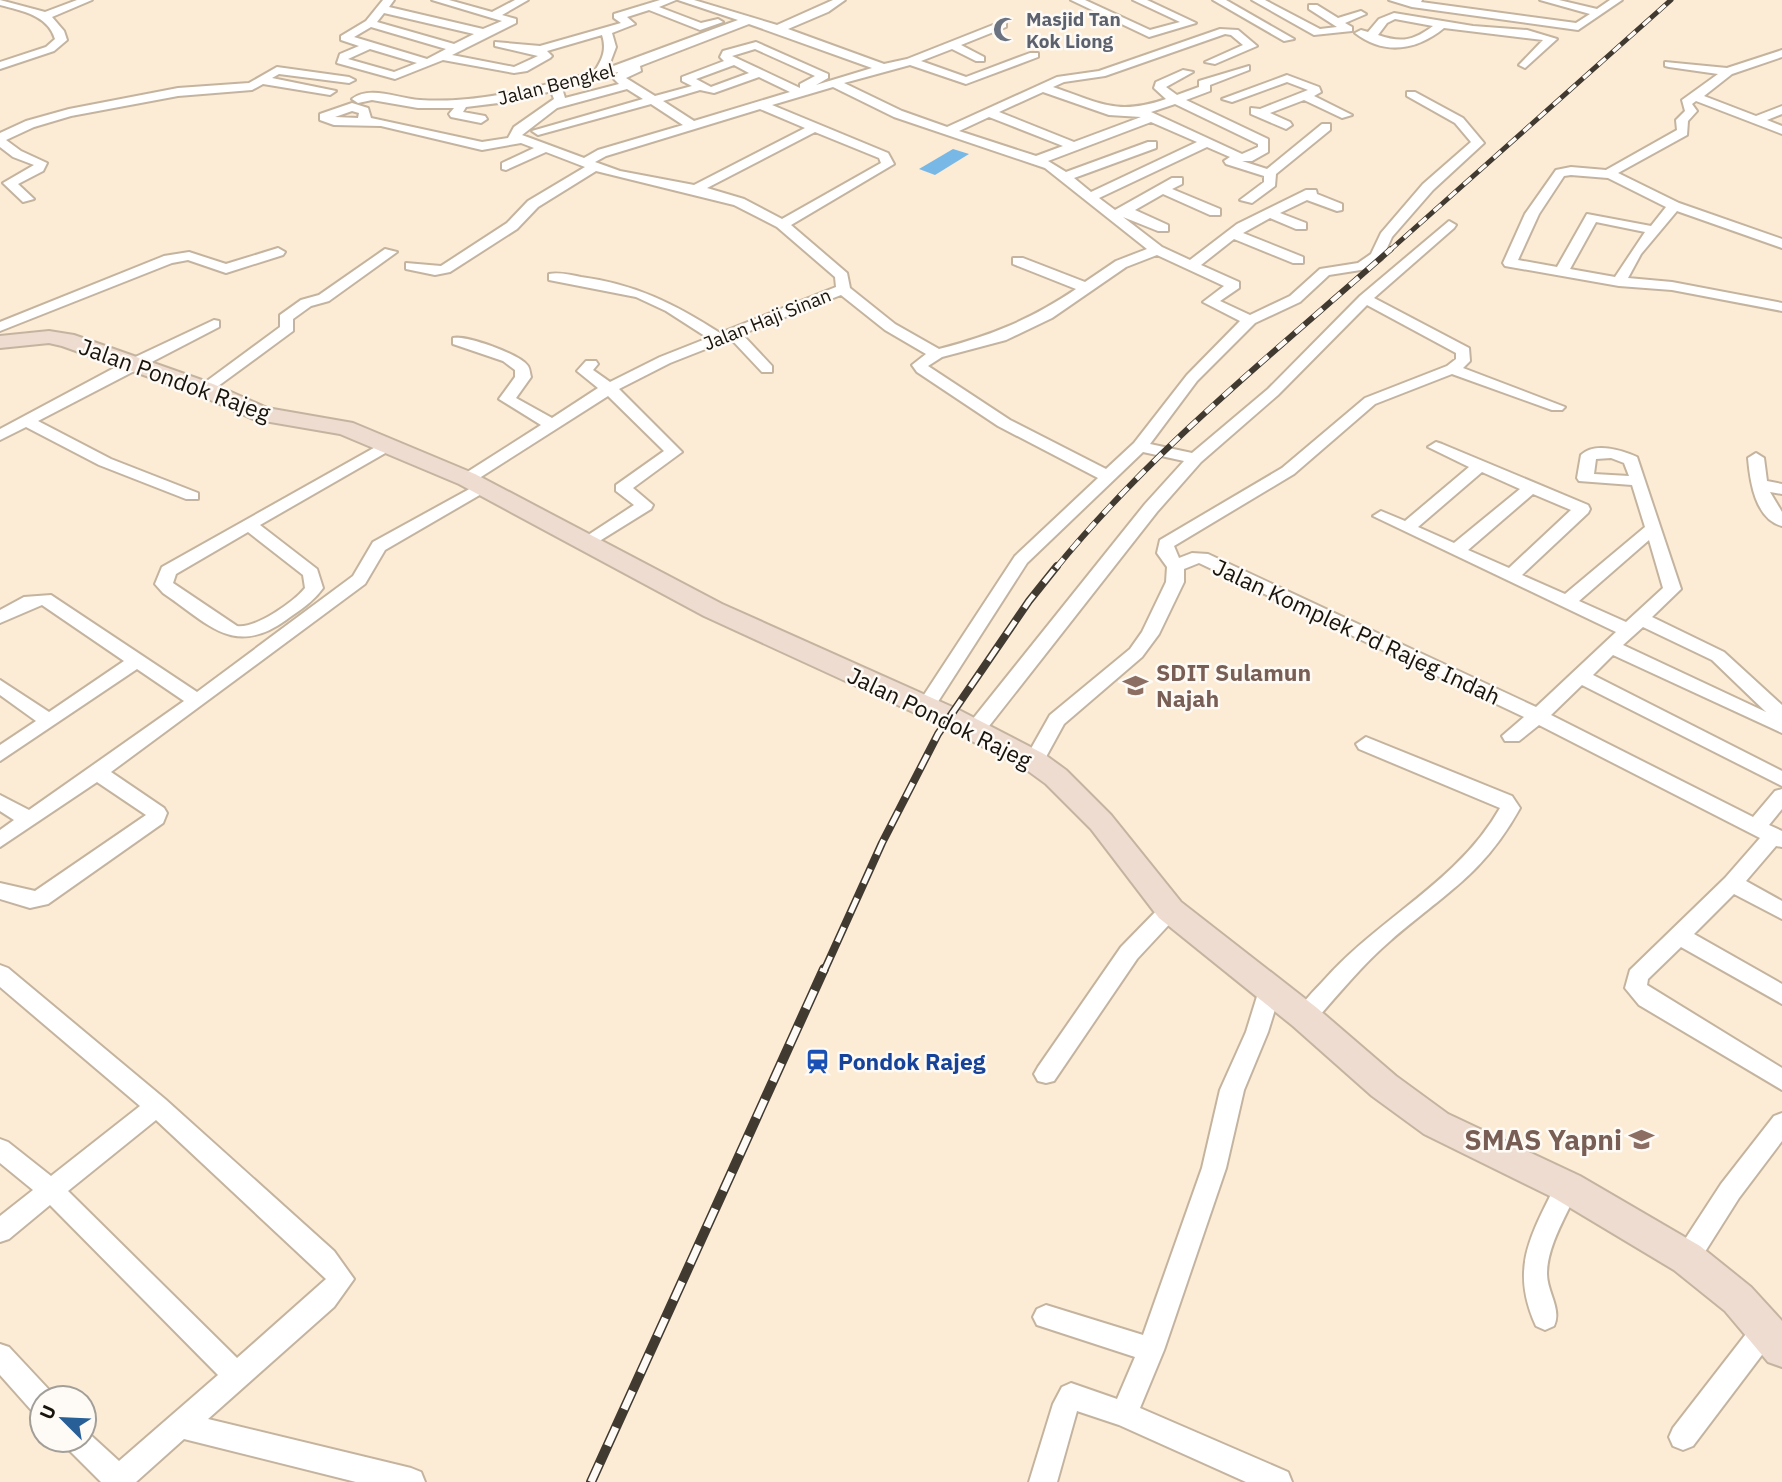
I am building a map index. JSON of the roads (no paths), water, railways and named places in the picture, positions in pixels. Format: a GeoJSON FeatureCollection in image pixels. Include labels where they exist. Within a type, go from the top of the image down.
{"type":"FeatureCollection","features":[{"type":"Feature","properties":{"kind":"main road","name":"Jalan Pondok Rajeg"},"geometry":{"type":"LineString","coordinates":[[0,342],[48,337],[66,340],[205,389],[261,414],[345,428],[388,445],[475,482],[713,610],[975,730],[1034,761],[1056,776],[1101,822],[1170,910],[1305,1017],[1384,1086],[1436,1124],[1567,1187],[1687,1258],[1738,1298],[1774,1339]]}},
{"type":"Feature","properties":{"kind":"street"},"geometry":{"type":"LineString","coordinates":[[45,16],[87,0]]}},
{"type":"Feature","properties":{"kind":"street"},"geometry":{"type":"LineString","coordinates":[[413,0],[388,6],[370,23],[345,38],[428,62]]}},
{"type":"Feature","properties":{"kind":"street"},"geometry":{"type":"LineString","coordinates":[[368,46],[344,56],[341,61],[395,76],[484,33],[516,22],[437,0]]}},
{"type":"Feature","properties":{"kind":"street"},"geometry":{"type":"LineString","coordinates":[[492,16],[520,0]]}},
{"type":"Feature","properties":{"kind":"street"},"geometry":{"type":"LineString","coordinates":[[500,39],[540,50],[630,24],[618,16],[654,11],[671,0]]}},
{"type":"Feature","properties":{"kind":"street"},"geometry":{"type":"LineString","coordinates":[[683,0],[778,29],[883,68]]}},
{"type":"Feature","properties":{"kind":"street"},"geometry":{"type":"LineString","coordinates":[[778,29],[824,10],[839,0]]}},
{"type":"Feature","properties":{"kind":"street"},"geometry":{"type":"LineString","coordinates":[[1076,0],[1149,34],[1191,23],[1142,1]]}},
{"type":"Feature","properties":{"kind":"street"},"geometry":{"type":"LineString","coordinates":[[1218,0],[1288,38]]}},
{"type":"Feature","properties":{"kind":"street"},"geometry":{"type":"LineString","coordinates":[[1257,0],[1321,34],[1348,29]]}},
{"type":"Feature","properties":{"kind":"street"},"geometry":{"type":"LineString","coordinates":[[1394,0],[1517,16],[1575,27],[1581,26],[1617,0]]}},
{"type":"Feature","properties":{"kind":"street"},"geometry":{"type":"LineString","coordinates":[[1545,0],[1600,13]]}},
{"type":"Feature","properties":{"kind":"street"},"geometry":{"type":"LineString","coordinates":[[0,2],[45,16],[59,29],[61,40],[50,49],[3,63]]}},
{"type":"Feature","properties":{"kind":"street"},"geometry":{"type":"LineString","coordinates":[[1255,21],[1315,4],[1348,29],[1402,45],[1419,43],[1442,24]]}},
{"type":"Feature","properties":{"kind":"street"},"geometry":{"type":"LineString","coordinates":[[388,6],[484,33]]}},
{"type":"Feature","properties":{"kind":"street"},"geometry":{"type":"LineString","coordinates":[[1173,15],[1195,10]]}},
{"type":"Feature","properties":{"kind":"street"},"geometry":{"type":"LineString","coordinates":[[654,11],[700,27],[732,17]]}},
{"type":"Feature","properties":{"kind":"street"},"geometry":{"type":"LineString","coordinates":[[654,11],[701,35],[746,21]]}},
{"type":"Feature","properties":{"kind":"street"},"geometry":{"type":"LineString","coordinates":[[1336,22],[1361,14]]}},
{"type":"Feature","properties":{"kind":"street"},"geometry":{"type":"LineString","coordinates":[[1371,36],[1383,21],[1394,16],[1490,35],[1527,33],[1551,39],[1551,42],[1525,65]]}},
{"type":"Feature","properties":{"kind":"street"},"geometry":{"type":"LineString","coordinates":[[370,23],[454,48]]}},
{"type":"Feature","properties":{"kind":"street"},"geometry":{"type":"LineString","coordinates":[[411,266],[435,271],[445,269],[512,226],[533,204],[602,153],[763,102],[836,84],[911,61],[1002,25]]}},
{"type":"Feature","properties":{"kind":"street"},"geometry":{"type":"LineString","coordinates":[[600,72],[611,56],[611,41],[606,31]]}},
{"type":"Feature","properties":{"kind":"street"},"geometry":{"type":"LineString","coordinates":[[948,131],[1066,78],[1101,74],[1224,31],[1234,32],[1250,42],[1251,46],[1246,50],[1211,62]]}},
{"type":"Feature","properties":{"kind":"street","name":"Jalan Bengkel"},"geometry":{"type":"LineString","coordinates":[[358,99],[372,96],[418,104],[463,104],[515,97],[636,64],[638,59],[701,35]]}},
{"type":"Feature","properties":{"kind":"street"},"geometry":{"type":"LineString","coordinates":[[442,56],[514,70],[523,69],[546,56],[540,50],[514,39],[500,39],[468,61]]}},
{"type":"Feature","properties":{"kind":"street"},"geometry":{"type":"LineString","coordinates":[[756,45],[824,76],[798,92],[726,57],[727,53],[756,45]]}},
{"type":"Feature","properties":{"kind":"street"},"geometry":{"type":"LineString","coordinates":[[952,46],[980,59]]}},
{"type":"Feature","properties":{"kind":"street"},"geometry":{"type":"LineString","coordinates":[[682,50],[622,75],[620,79],[690,124]]}},
{"type":"Feature","properties":{"kind":"street"},"geometry":{"type":"LineString","coordinates":[[1699,98],[1728,72],[1782,52]]}},
{"type":"Feature","properties":{"kind":"street"},"geometry":{"type":"LineString","coordinates":[[911,61],[964,81],[1034,55]]}},
{"type":"Feature","properties":{"kind":"street"},"geometry":{"type":"LineString","coordinates":[[734,61],[685,81],[712,91],[760,73]]}},
{"type":"Feature","properties":{"kind":"street"},"geometry":{"type":"LineString","coordinates":[[1669,64],[1728,72]]}},
{"type":"Feature","properties":{"kind":"street"},"geometry":{"type":"LineString","coordinates":[[28,199],[9,183],[39,168],[41,163],[17,154],[0,140],[30,124],[69,113],[178,92],[253,86],[277,70],[349,80]]}},
{"type":"Feature","properties":{"kind":"street"},"geometry":{"type":"LineString","coordinates":[[1092,196],[1200,145],[1244,158],[1266,146],[1174,99],[1160,88],[1159,84],[1187,72]]}},
{"type":"Feature","properties":{"kind":"street"},"geometry":{"type":"LineString","coordinates":[[1246,74],[1232,73],[1203,83],[1206,89],[1286,125]]}},
{"type":"Feature","properties":{"kind":"street"},"geometry":{"type":"LineString","coordinates":[[1228,99],[1287,78],[1315,89],[1304,96],[1259,113]]}},
{"type":"Feature","properties":{"kind":"street"},"geometry":{"type":"LineString","coordinates":[[261,80],[330,91]]}},
{"type":"Feature","properties":{"kind":"street"},"geometry":{"type":"LineString","coordinates":[[836,84],[898,114],[1038,160],[1120,213],[1163,228]]}},
{"type":"Feature","properties":{"kind":"street"},"geometry":{"type":"LineString","coordinates":[[557,104],[627,85]]}},
{"type":"Feature","properties":{"kind":"street"},"geometry":{"type":"LineString","coordinates":[[363,120],[482,146],[514,139],[518,130],[560,100],[556,87]]}},
{"type":"Feature","properties":{"kind":"street"},"geometry":{"type":"LineString","coordinates":[[1041,88],[1105,111],[1146,115],[1200,145],[1259,172],[1270,173],[1326,127]]}},
{"type":"Feature","properties":{"kind":"street"},"geometry":{"type":"LineString","coordinates":[[538,131],[695,89]]}},
{"type":"Feature","properties":{"kind":"street"},"geometry":{"type":"LineString","coordinates":[[1038,160],[1146,115],[1174,99],[1206,89]]}},
{"type":"Feature","properties":{"kind":"street"},"geometry":{"type":"LineString","coordinates":[[1611,174],[1613,169],[1683,132],[1682,120],[1691,111],[1686,103],[1723,90]]}},
{"type":"Feature","properties":{"kind":"street"},"geometry":{"type":"LineString","coordinates":[[925,707],[1021,560],[1140,446],[1192,378],[1250,320],[1295,299],[1325,272],[1362,266],[1377,256],[1386,236],[1428,187],[1478,144],[1476,136],[1455,119],[1411,94]]}},
{"type":"Feature","properties":{"kind":"street"},"geometry":{"type":"LineString","coordinates":[[1304,96],[1346,115]]}},
{"type":"Feature","properties":{"kind":"street"},"geometry":{"type":"LineString","coordinates":[[1699,98],[1782,130]]}},
{"type":"Feature","properties":{"kind":"street"},"geometry":{"type":"LineString","coordinates":[[763,102],[814,128],[884,156],[888,164],[782,224]]}},
{"type":"Feature","properties":{"kind":"street"},"geometry":{"type":"LineString","coordinates":[[463,104],[455,114],[481,119]]}},
{"type":"Feature","properties":{"kind":"street"},"geometry":{"type":"LineString","coordinates":[[1757,120],[1782,110]]}},
{"type":"Feature","properties":{"kind":"street"},"geometry":{"type":"LineString","coordinates":[[990,113],[1073,146]]}},
{"type":"Feature","properties":{"kind":"street"},"geometry":{"type":"LineString","coordinates":[[656,131],[690,124],[715,114]]}},
{"type":"Feature","properties":{"kind":"street"},"geometry":{"type":"LineString","coordinates":[[696,189],[814,128]]}},
{"type":"Feature","properties":{"kind":"street","name":"Jalan Haji Sinan"},"geometry":{"type":"LineString","coordinates":[[0,840],[197,701],[359,580],[366,573],[371,553],[379,546],[475,482],[552,425],[608,389],[725,335],[843,289],[842,276],[782,224],[739,202],[696,189],[589,165],[514,139]]}},
{"type":"Feature","properties":{"kind":"street"},"geometry":{"type":"LineString","coordinates":[[1066,177],[1153,145]]}},
{"type":"Feature","properties":{"kind":"street"},"geometry":{"type":"LineString","coordinates":[[506,166],[544,148]]}},
{"type":"Feature","properties":{"kind":"street"},"geometry":{"type":"LineString","coordinates":[[1782,244],[1667,207],[1611,174],[1571,171],[1560,173],[1523,231],[1510,263],[1619,282],[1672,286],[1782,307]]}},
{"type":"Feature","properties":{"kind":"street"},"geometry":{"type":"LineString","coordinates":[[1247,200],[1270,183],[1270,173]]}},
{"type":"Feature","properties":{"kind":"street"},"geometry":{"type":"LineString","coordinates":[[1120,213],[1177,180]]}},
{"type":"Feature","properties":{"kind":"street"},"geometry":{"type":"LineString","coordinates":[[1161,189],[1215,212]]}},
{"type":"Feature","properties":{"kind":"street"},"geometry":{"type":"LineString","coordinates":[[1190,267],[1233,234],[1309,194],[1337,207]]}},
{"type":"Feature","properties":{"kind":"street"},"geometry":{"type":"LineString","coordinates":[[1619,282],[1635,253],[1667,207]]}},
{"type":"Feature","properties":{"kind":"street"},"geometry":{"type":"LineString","coordinates":[[1120,213],[1157,250],[1234,285],[1210,302],[1250,320]]}},
{"type":"Feature","properties":{"kind":"street"},"geometry":{"type":"LineString","coordinates":[[1271,214],[1301,226]]}},
{"type":"Feature","properties":{"kind":"street"},"geometry":{"type":"LineString","coordinates":[[1561,273],[1592,217],[1653,230]]}},
{"type":"Feature","properties":{"kind":"street"},"geometry":{"type":"LineString","coordinates":[[975,730],[1151,508],[1195,459],[1273,392],[1365,299],[1449,225]]}},
{"type":"Feature","properties":{"kind":"street"},"geometry":{"type":"LineString","coordinates":[[1233,234],[1298,260]]}},
{"type":"Feature","properties":{"kind":"street"},"geometry":{"type":"LineString","coordinates":[[1107,477],[1004,423],[919,365],[937,354],[1001,337],[1047,315],[1121,264],[1157,250]]}},
{"type":"Feature","properties":{"kind":"street"},"geometry":{"type":"LineString","coordinates":[[0,327],[169,259],[188,256],[226,269],[278,252]]}},
{"type":"Feature","properties":{"kind":"street"},"geometry":{"type":"LineString","coordinates":[[205,389],[288,328],[285,318],[306,303],[324,298],[390,252]]}},
{"type":"Feature","properties":{"kind":"street"},"geometry":{"type":"LineString","coordinates":[[1018,261],[1087,288]]}},
{"type":"Feature","properties":{"kind":"street"},"geometry":{"type":"LineString","coordinates":[[554,277],[608,285],[641,294],[725,335],[766,369]]}},
{"type":"Feature","properties":{"kind":"street"},"geometry":{"type":"LineString","coordinates":[[843,289],[890,327],[937,354]]}},
{"type":"Feature","properties":{"kind":"street"},"geometry":{"type":"LineString","coordinates":[[1034,761],[1057,720],[1136,653],[1150,634],[1175,582],[1176,567],[1166,553],[1166,544],[1287,471],[1370,401],[1452,369],[1463,361],[1464,351],[1365,299]]}},
{"type":"Feature","properties":{"kind":"street"},"geometry":{"type":"LineString","coordinates":[[0,435],[134,363],[214,324]]}},
{"type":"Feature","properties":{"kind":"street"},"geometry":{"type":"LineString","coordinates":[[458,341],[508,358],[522,368],[523,377],[507,399],[552,425]]}},
{"type":"Feature","properties":{"kind":"street"},"geometry":{"type":"LineString","coordinates":[[587,541],[645,505],[622,488],[674,453],[608,389],[584,371],[591,364]]}},
{"type":"Feature","properties":{"kind":"street"},"geometry":{"type":"LineString","coordinates":[[1452,369],[1557,407]]}},
{"type":"Feature","properties":{"kind":"street"},"geometry":{"type":"LineString","coordinates":[[26,421],[106,462],[192,496]]}},
{"type":"Feature","properties":{"kind":"street"},"geometry":{"type":"LineString","coordinates":[[250,525],[311,573],[314,588],[308,596],[264,627],[246,633],[232,631],[169,589],[164,584],[164,577],[177,563],[250,525],[388,445]]}},
{"type":"Feature","properties":{"kind":"street"},"geometry":{"type":"LineString","coordinates":[[1140,446],[1195,459]]}},
{"type":"Feature","properties":{"kind":"street"},"geometry":{"type":"LineString","coordinates":[[1436,447],[1582,509]]}},
{"type":"Feature","properties":{"kind":"street"},"geometry":{"type":"LineString","coordinates":[[1512,736],[1538,716],[1672,589],[1631,460],[1613,453],[1589,455],[1582,509],[1513,575]]}},
{"type":"Feature","properties":{"kind":"street"},"geometry":{"type":"LineString","coordinates":[[1756,458],[1759,485],[1769,508],[1782,521]]}},
{"type":"Feature","properties":{"kind":"street"},"geometry":{"type":"LineString","coordinates":[[1407,527],[1480,466]]}},
{"type":"Feature","properties":{"kind":"street"},"geometry":{"type":"LineString","coordinates":[[1585,478],[1639,481]]}},
{"type":"Feature","properties":{"kind":"street"},"geometry":{"type":"LineString","coordinates":[[1759,485],[1782,489]]}},
{"type":"Feature","properties":{"kind":"street"},"geometry":{"type":"LineString","coordinates":[[1457,550],[1531,488]]}},
{"type":"Feature","properties":{"kind":"street"},"geometry":{"type":"LineString","coordinates":[[1381,516],[1568,601],[1718,656],[1782,716]]}},
{"type":"Feature","properties":{"kind":"street"},"geometry":{"type":"LineString","coordinates":[[1568,601],[1653,528]]}},
{"type":"Feature","properties":{"kind":"street","name":"Jalan Komplek Pd Rajeg Indah"},"geometry":{"type":"LineString","coordinates":[[1176,567],[1192,558],[1202,558],[1538,716],[1771,834]]}},
{"type":"Feature","properties":{"kind":"street"},"geometry":{"type":"LineString","coordinates":[[0,617],[30,601],[45,599],[197,701]]}},
{"type":"Feature","properties":{"kind":"street"},"geometry":{"type":"LineString","coordinates":[[1610,646],[1782,727]]}},
{"type":"Feature","properties":{"kind":"street"},"geometry":{"type":"LineString","coordinates":[[0,754],[138,661]]}},
{"type":"Feature","properties":{"kind":"street"},"geometry":{"type":"LineString","coordinates":[[1580,676],[1782,779]]}},
{"type":"Feature","properties":{"kind":"street"},"geometry":{"type":"LineString","coordinates":[[0,686],[48,720]]}},
{"type":"Feature","properties":{"kind":"street"},"geometry":{"type":"LineString","coordinates":[[1305,1017],[1363,953],[1480,857],[1497,836],[1510,808],[1505,801],[1366,744]]}},
{"type":"Feature","properties":{"kind":"street"},"geometry":{"type":"LineString","coordinates":[[0,891],[30,900],[41,898],[156,818],[157,813],[97,772]]}},
{"type":"Feature","properties":{"kind":"street"},"geometry":{"type":"LineString","coordinates":[[1782,796],[1771,834],[1732,883],[1637,976],[1636,988],[1647,999],[1782,1080]]}},
{"type":"Feature","properties":{"kind":"street"},"geometry":{"type":"LineString","coordinates":[[0,802],[28,819]]}},
{"type":"Feature","properties":{"kind":"street"},"geometry":{"type":"LineString","coordinates":[[1732,883],[1782,911]]}},
{"type":"Feature","properties":{"kind":"street"},"geometry":{"type":"LineString","coordinates":[[1046,1073],[1129,953],[1170,910]]}},
{"type":"Feature","properties":{"kind":"street"},"geometry":{"type":"LineString","coordinates":[[1679,936],[1782,995]]}},
{"type":"Feature","properties":{"kind":"street"},"geometry":{"type":"LineString","coordinates":[[0,974],[157,1106],[325,1259],[341,1279],[325,1299],[116,1480],[91,1454]]}},
{"type":"Feature","properties":{"kind":"street"},"geometry":{"type":"LineString","coordinates":[[1124,1414],[1151,1350],[1214,1168],[1232,1090],[1257,1032],[1270,990]]}},
{"type":"Feature","properties":{"kind":"street"},"geometry":{"type":"LineString","coordinates":[[0,1231],[157,1106]]}},
{"type":"Feature","properties":{"kind":"street"},"geometry":{"type":"LineString","coordinates":[[1687,1258],[1730,1191],[1782,1123]]}},
{"type":"Feature","properties":{"kind":"street"},"geometry":{"type":"LineString","coordinates":[[0,1149],[51,1190],[236,1375]]}},
{"type":"Feature","properties":{"kind":"street"},"geometry":{"type":"LineString","coordinates":[[1545,1318],[1534,1276],[1536,1258],[1567,1187]]}},
{"type":"Feature","properties":{"kind":"street"},"geometry":{"type":"LineString","coordinates":[[1046,1317],[1151,1350]]}},
{"type":"Feature","properties":{"kind":"street"},"geometry":{"type":"LineString","coordinates":[[1683,1437],[1774,1339]]}},
{"type":"Feature","properties":{"kind":"street"},"geometry":{"type":"LineString","coordinates":[[0,1356],[28,1387]]}},
{"type":"Feature","properties":{"kind":"street"},"geometry":{"type":"LineString","coordinates":[[1042,1482],[1071,1396],[1124,1414],[1278,1482]]}},
{"type":"Feature","properties":{"kind":"street"},"geometry":{"type":"LineString","coordinates":[[180,1425],[411,1482]]}},
{"type":"Feature","properties":{"kind":"water"},"geometry":{"type":"Polygon","coordinates":[[[953,149],[969,154],[935,175],[919,169],[953,149]]]}},
{"type":"Feature","properties":{"kind":"railway"},"geometry":{"type":"LineString","coordinates":[[1389,251],[1671,0]]}},
{"type":"Feature","properties":{"kind":"railway"},"geometry":{"type":"LineString","coordinates":[[1056,568],[1133,482],[1174,442],[1391,249]]}},
{"type":"Feature","properties":{"kind":"railway"},"geometry":{"type":"LineString","coordinates":[[824,971],[882,843],[938,734],[1029,601],[1057,566]]}},
{"type":"Feature","properties":{"kind":"railway"},"geometry":{"type":"LineString","coordinates":[[591,1482],[824,969]]}},
{"type":"Feature","properties":{"kind":"place","name":"Masjid Tan Kok Liong"},"geometry":{"type":"Point","coordinates":[1006,30]}},
{"type":"Feature","properties":{"kind":"place","name":"SDIT Sulamun Najah"},"geometry":{"type":"Point","coordinates":[1136,685]}},
{"type":"Feature","properties":{"kind":"place","name":"Pondok Rajeg"},"geometry":{"type":"Point","coordinates":[818,1061]}},
{"type":"Feature","properties":{"kind":"place","name":"SMAS Yapni"},"geometry":{"type":"Point","coordinates":[1642,1139]}}]}
